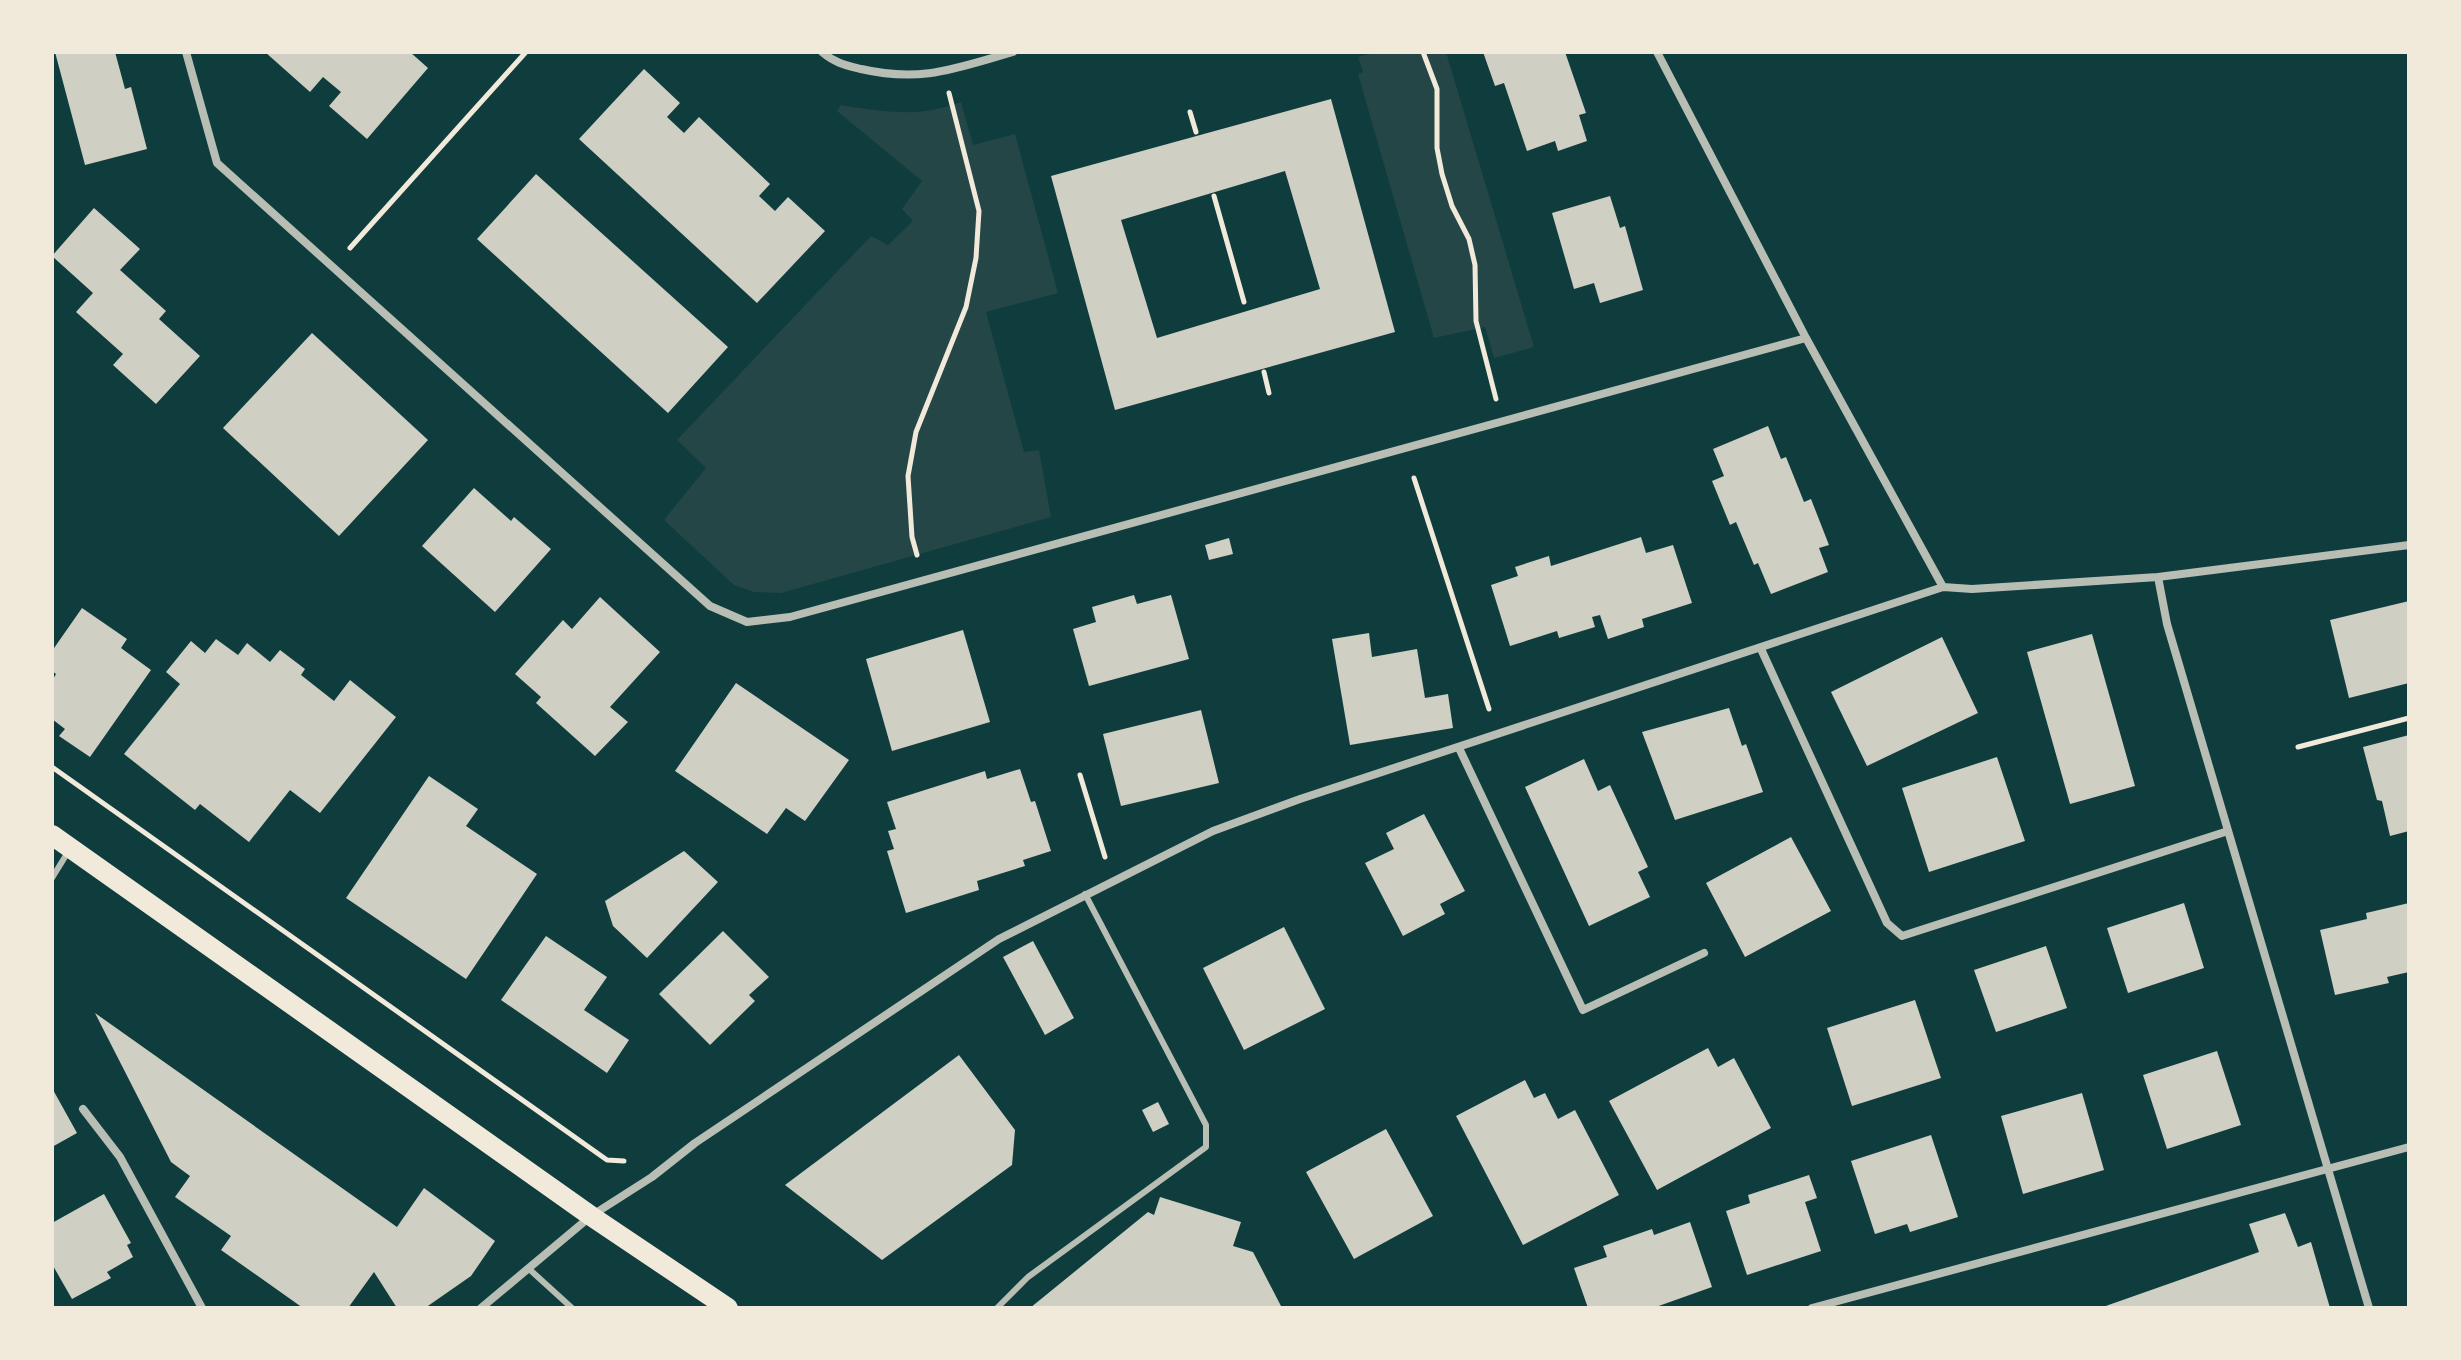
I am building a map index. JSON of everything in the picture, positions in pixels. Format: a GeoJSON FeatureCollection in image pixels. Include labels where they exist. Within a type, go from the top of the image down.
{"type":"FeatureCollection","features":[{"type":"Feature","properties":{"kind":"main road"},"geometry":{"type":"LineString","coordinates":[[52,835],[591,1216],[728,1308]]}},
{"type":"Feature","properties":{"kind":"street"},"geometry":{"type":"LineString","coordinates":[[186,52],[217,163],[710,606],[747,622],[790,617],[1806,338]]}},
{"type":"Feature","properties":{"kind":"street"},"geometry":{"type":"LineString","coordinates":[[822,52],[834,62],[891,76],[943,73],[1013,52]]}},
{"type":"Feature","properties":{"kind":"street"},"geometry":{"type":"LineString","coordinates":[[1657,52],[1806,338],[1943,587]]}},
{"type":"Feature","properties":{"kind":"street"},"geometry":{"type":"LineString","coordinates":[[481,1308],[591,1216],[999,939],[1213,831],[1300,799],[1943,587],[1972,589],[2158,577],[2409,545]]}},
{"type":"Feature","properties":{"kind":"street"},"geometry":{"type":"LineString","coordinates":[[2158,577],[2167,624],[2369,1308]]}},
{"type":"Feature","properties":{"kind":"street"},"geometry":{"type":"LineString","coordinates":[[1761,649],[1887,923],[1902,936],[2228,831]]}},
{"type":"Feature","properties":{"kind":"street"},"geometry":{"type":"LineString","coordinates":[[1459,748],[1583,1010],[1704,953]]}},
{"type":"Feature","properties":{"kind":"street"},"geometry":{"type":"LineString","coordinates":[[83,1109],[120,1157],[202,1308]]}},
{"type":"Feature","properties":{"kind":"street"},"geometry":{"type":"LineString","coordinates":[[1812,1308],[2409,1147]]}},
{"type":"Feature","properties":{"kind":"lane"},"geometry":{"type":"LineString","coordinates":[[52,878],[70,849]]}},
{"type":"Feature","properties":{"kind":"lane"},"geometry":{"type":"LineString","coordinates":[[997,1308],[1028,1277],[1206,1147],[1206,1125],[1085,894]]}},
{"type":"Feature","properties":{"kind":"lane"},"geometry":{"type":"LineString","coordinates":[[528,1268],[572,1308]]}},
{"type":"Feature","properties":{"kind":"path"},"geometry":{"type":"LineString","coordinates":[[347,251],[526,52]]}},
{"type":"Feature","properties":{"kind":"path"},"geometry":{"type":"LineString","coordinates":[[1423,52],[1437,89],[1437,148],[1442,174],[1452,206],[1469,239],[1475,265],[1476,321],[1497,403]]}},
{"type":"Feature","properties":{"kind":"path"},"geometry":{"type":"LineString","coordinates":[[917,558],[912,537],[908,476],[916,432],[966,307],[976,258],[979,211],[948,92]]}},
{"type":"Feature","properties":{"kind":"path"},"geometry":{"type":"LineString","coordinates":[[1190,112],[1196,132]]}},
{"type":"Feature","properties":{"kind":"path"},"geometry":{"type":"LineString","coordinates":[[1214,196],[1244,302]]}},
{"type":"Feature","properties":{"kind":"path"},"geometry":{"type":"LineString","coordinates":[[1264,372],[1269,393]]}},
{"type":"Feature","properties":{"kind":"path"},"geometry":{"type":"LineString","coordinates":[[1414,478],[1494,722]]}},
{"type":"Feature","properties":{"kind":"path"},"geometry":{"type":"LineString","coordinates":[[2298,747],[2409,718]]}},
{"type":"Feature","properties":{"kind":"path"},"geometry":{"type":"LineString","coordinates":[[52,767],[607,1160],[623,1162],[633,1156]]}},
{"type":"Feature","properties":{"kind":"path"},"geometry":{"type":"LineString","coordinates":[[1080,775],[1112,881]]}},
{"type":"Feature","properties":{"kind":"shaded area"},"geometry":{"type":"Polygon","coordinates":[[[1375,52],[1446,52],[1534,347],[1494,358],[1485,327],[1434,338],[1358,74],[1363,72],[1358,57],[1375,52]]]}},
{"type":"Feature","properties":{"kind":"shaded area"},"geometry":{"type":"Polygon","coordinates":[[[961,102],[973,145],[1015,134],[1058,293],[986,312],[1024,452],[1039,450],[1051,517],[781,593],[754,592],[734,585],[664,520],[706,468],[677,440],[871,236],[888,245],[913,221],[902,209],[922,181],[837,111],[841,105],[916,112],[961,102]]]}},
{"type":"Feature","properties":{"kind":"building"},"geometry":{"type":"Polygon","coordinates":[[[55,52],[115,52],[125,89],[131,87],[147,149],[85,165],[55,52]]]}},
{"type":"Feature","properties":{"kind":"building"},"geometry":{"type":"Polygon","coordinates":[[[265,52],[410,52],[428,68],[367,139],[329,106],[341,92],[323,77],[310,92],[265,52]]]}},
{"type":"Feature","properties":{"kind":"building"},"geometry":{"type":"Polygon","coordinates":[[[1483,52],[1565,52],[1586,113],[1579,115],[1587,141],[1558,151],[1555,141],[1527,151],[1504,83],[1495,86],[1483,52]]]}},
{"type":"Feature","properties":{"kind":"building"},"geometry":{"type":"Polygon","coordinates":[[[644,69],[680,103],[667,117],[684,133],[699,117],[770,184],[759,196],[775,211],[788,197],[825,231],[757,303],[579,139],[644,69]]]}},
{"type":"Feature","properties":{"kind":"building"},"geometry":{"type":"Polygon","coordinates":[[[1331,99],[1395,332],[1115,410],[1051,176],[1331,99]],[[1285,171],[1121,220],[1157,338],[1320,289],[1285,171]]]}},
{"type":"Feature","properties":{"kind":"building"},"geometry":{"type":"Polygon","coordinates":[[[536,174],[728,347],[668,413],[477,239],[536,174]]]}},
{"type":"Feature","properties":{"kind":"building"},"geometry":{"type":"Polygon","coordinates":[[[1610,196],[1620,228],[1625,226],[1643,290],[1600,303],[1594,283],[1574,289],[1552,213],[1610,196]]]}},
{"type":"Feature","properties":{"kind":"building"},"geometry":{"type":"Polygon","coordinates":[[[94,208],[140,249],[120,270],[166,311],[159,319],[200,356],[156,404],[113,365],[123,354],[76,312],[93,293],[52,256],[94,208]]]}},
{"type":"Feature","properties":{"kind":"building"},"geometry":{"type":"Polygon","coordinates":[[[312,333],[428,440],[339,536],[223,428],[312,333]]]}},
{"type":"Feature","properties":{"kind":"building"},"geometry":{"type":"Polygon","coordinates":[[[1768,426],[1781,459],[1786,457],[1804,502],[1811,499],[1829,545],[1819,548],[1828,572],[1771,594],[1758,563],[1754,565],[1736,522],[1730,525],[1712,481],[1724,476],[1713,449],[1768,426]]]}},
{"type":"Feature","properties":{"kind":"building"},"geometry":{"type":"Polygon","coordinates":[[[474,488],[511,521],[514,517],[551,549],[495,612],[422,546],[474,488]]]}},
{"type":"Feature","properties":{"kind":"building"},"geometry":{"type":"Polygon","coordinates":[[[1641,537],[1646,553],[1673,545],[1692,603],[1642,619],[1644,627],[1608,639],[1600,615],[1592,617],[1595,627],[1559,638],[1557,631],[1510,646],[1491,585],[1518,576],[1515,567],[1549,556],[1551,566],[1641,537]]]}},
{"type":"Feature","properties":{"kind":"building"},"geometry":{"type":"Polygon","coordinates":[[[1229,538],[1233,554],[1209,560],[1205,545],[1229,538]]]}},
{"type":"Feature","properties":{"kind":"building"},"geometry":{"type":"Polygon","coordinates":[[[1134,595],[1137,604],[1171,595],[1189,659],[1089,686],[1073,629],[1096,622],[1092,607],[1134,595]]]}},
{"type":"Feature","properties":{"kind":"building"},"geometry":{"type":"Polygon","coordinates":[[[600,597],[660,652],[610,707],[628,722],[595,756],[536,703],[541,697],[515,674],[563,620],[572,629],[600,597]]]}},
{"type":"Feature","properties":{"kind":"building"},"geometry":{"type":"Polygon","coordinates":[[[2409,601],[2409,683],[2349,698],[2330,620],[2409,601]]]}},
{"type":"Feature","properties":{"kind":"building"},"geometry":{"type":"Polygon","coordinates":[[[82,608],[127,639],[121,648],[151,670],[90,757],[59,736],[65,729],[52,719],[52,681],[56,674],[52,671],[52,651],[82,608]]]}},
{"type":"Feature","properties":{"kind":"building"},"geometry":{"type":"Polygon","coordinates":[[[963,630],[990,722],[892,751],[866,659],[963,630]]]}},
{"type":"Feature","properties":{"kind":"building"},"geometry":{"type":"Polygon","coordinates":[[[1369,633],[1372,657],[1417,649],[1425,698],[1448,694],[1453,728],[1350,745],[1332,639],[1369,633]]]}},
{"type":"Feature","properties":{"kind":"building"},"geometry":{"type":"Polygon","coordinates":[[[2092,634],[2135,786],[2070,804],[2027,652],[2092,634]]]}},
{"type":"Feature","properties":{"kind":"building"},"geometry":{"type":"Polygon","coordinates":[[[1942,637],[1978,713],[1867,766],[1831,692],[1942,637]]]}},
{"type":"Feature","properties":{"kind":"building"},"geometry":{"type":"Polygon","coordinates":[[[216,639],[238,655],[247,643],[270,662],[280,650],[305,669],[301,675],[334,701],[350,680],[396,717],[320,813],[290,790],[249,842],[200,804],[195,810],[124,754],[180,684],[166,672],[191,641],[205,653],[216,639]]]}},
{"type":"Feature","properties":{"kind":"building"},"geometry":{"type":"Polygon","coordinates":[[[736,683],[849,760],[805,821],[786,808],[767,834],[675,771],[736,683]]]}},
{"type":"Feature","properties":{"kind":"building"},"geometry":{"type":"Polygon","coordinates":[[[1729,708],[1763,792],[1675,820],[1642,732],[1729,708]]]}},
{"type":"Feature","properties":{"kind":"building"},"geometry":{"type":"Polygon","coordinates":[[[1201,710],[1219,783],[1121,806],[1103,734],[1201,710]]]}},
{"type":"Feature","properties":{"kind":"building"},"geometry":{"type":"Polygon","coordinates":[[[2409,735],[2409,831],[2390,836],[2382,801],[2377,800],[2363,747],[2409,735]]]}},
{"type":"Feature","properties":{"kind":"building"},"geometry":{"type":"Polygon","coordinates":[[[1997,757],[2025,841],[1929,872],[1902,788],[1997,757]]]}},
{"type":"Feature","properties":{"kind":"building"},"geometry":{"type":"Polygon","coordinates":[[[1584,759],[1598,791],[1610,785],[1648,867],[1638,872],[1650,897],[1589,926],[1525,787],[1584,759]]]}},
{"type":"Feature","properties":{"kind":"building"},"geometry":{"type":"Polygon","coordinates":[[[1020,769],[1031,802],[1035,801],[1051,851],[1023,860],[1025,866],[977,881],[979,890],[906,913],[887,851],[894,849],[888,831],[896,829],[887,802],[985,771],[987,779],[1020,769]]]}},
{"type":"Feature","properties":{"kind":"building"},"geometry":{"type":"Polygon","coordinates":[[[429,776],[478,809],[466,826],[537,874],[466,979],[346,898],[429,776]]]}},
{"type":"Feature","properties":{"kind":"building"},"geometry":{"type":"Polygon","coordinates":[[[1424,814],[1465,891],[1440,904],[1445,914],[1403,936],[1365,863],[1394,849],[1386,833],[1424,814]]]}},
{"type":"Feature","properties":{"kind":"building"},"geometry":{"type":"Polygon","coordinates":[[[1791,837],[1831,911],[1745,957],[1706,883],[1791,837]]]}},
{"type":"Feature","properties":{"kind":"building"},"geometry":{"type":"Polygon","coordinates":[[[684,851],[718,882],[647,958],[613,926],[605,901],[684,851]]]}},
{"type":"Feature","properties":{"kind":"building"},"geometry":{"type":"Polygon","coordinates":[[[2184,903],[2204,968],[2128,993],[2107,928],[2184,903]]]}},
{"type":"Feature","properties":{"kind":"building"},"geometry":{"type":"Polygon","coordinates":[[[2409,903],[2409,972],[2387,977],[2389,983],[2335,995],[2320,930],[2367,919],[2366,913],[2409,903]]]}},
{"type":"Feature","properties":{"kind":"building"},"geometry":{"type":"Polygon","coordinates":[[[1284,927],[1325,1009],[1244,1050],[1203,968],[1284,927]]]}},
{"type":"Feature","properties":{"kind":"building"},"geometry":{"type":"Polygon","coordinates":[[[723,931],[769,977],[749,995],[755,1001],[710,1045],[659,994],[723,931]]]}},
{"type":"Feature","properties":{"kind":"building"},"geometry":{"type":"Polygon","coordinates":[[[546,936],[607,977],[584,1010],[629,1040],[607,1073],[501,1000],[546,936]]]}},
{"type":"Feature","properties":{"kind":"building"},"geometry":{"type":"Polygon","coordinates":[[[1033,941],[1074,1018],[1045,1035],[1003,957],[1033,941]]]}},
{"type":"Feature","properties":{"kind":"building"},"geometry":{"type":"Polygon","coordinates":[[[2046,946],[2067,1008],[1996,1032],[1974,970],[2046,946]]]}},
{"type":"Feature","properties":{"kind":"building"},"geometry":{"type":"Polygon","coordinates":[[[1915,1000],[1941,1078],[1852,1106],[1827,1028],[1915,1000]]]}},
{"type":"Feature","properties":{"kind":"building"},"geometry":{"type":"Polygon","coordinates":[[[95,1013],[397,1227],[424,1188],[495,1241],[471,1276],[425,1308],[397,1308],[374,1272],[348,1308],[303,1308],[221,1250],[231,1236],[175,1197],[190,1176],[171,1162],[95,1013]]]}},
{"type":"Feature","properties":{"kind":"building"},"geometry":{"type":"Polygon","coordinates":[[[1708,1048],[1718,1067],[1734,1058],[1771,1128],[1657,1190],[1609,1101],[1708,1048]]]}},
{"type":"Feature","properties":{"kind":"building"},"geometry":{"type":"Polygon","coordinates":[[[2217,1051],[2241,1125],[2167,1149],[2143,1075],[2217,1051]]]}},
{"type":"Feature","properties":{"kind":"building"},"geometry":{"type":"Polygon","coordinates":[[[959,1055],[1015,1130],[1012,1165],[882,1260],[785,1185],[959,1055]]]}},
{"type":"Feature","properties":{"kind":"building"},"geometry":{"type":"Polygon","coordinates":[[[1525,1080],[1534,1098],[1545,1093],[1558,1119],[1575,1110],[1619,1195],[1523,1245],[1456,1116],[1525,1080]]]}},
{"type":"Feature","properties":{"kind":"building"},"geometry":{"type":"Polygon","coordinates":[[[52,1088],[77,1133],[52,1147],[52,1088]]]}},
{"type":"Feature","properties":{"kind":"building"},"geometry":{"type":"Polygon","coordinates":[[[2082,1093],[2104,1170],[2023,1194],[2001,1116],[2082,1093]]]}},
{"type":"Feature","properties":{"kind":"building"},"geometry":{"type":"Polygon","coordinates":[[[1158,1102],[1169,1124],[1153,1132],[1142,1110],[1158,1102]]]}},
{"type":"Feature","properties":{"kind":"building"},"geometry":{"type":"Polygon","coordinates":[[[1386,1129],[1433,1216],[1354,1259],[1306,1172],[1386,1129]]]}},
{"type":"Feature","properties":{"kind":"building"},"geometry":{"type":"Polygon","coordinates":[[[1931,1135],[1958,1217],[1910,1232],[1907,1224],[1875,1234],[1851,1161],[1931,1135]]]}},
{"type":"Feature","properties":{"kind":"building"},"geometry":{"type":"Polygon","coordinates":[[[1809,1175],[1817,1198],[1805,1202],[1821,1251],[1747,1275],[1726,1211],[1750,1203],[1748,1195],[1809,1175]]]}},
{"type":"Feature","properties":{"kind":"building"},"geometry":{"type":"Polygon","coordinates":[[[104,1194],[131,1243],[127,1245],[133,1257],[107,1272],[111,1278],[72,1299],[52,1264],[52,1223],[104,1194]]]}},
{"type":"Feature","properties":{"kind":"building"},"geometry":{"type":"Polygon","coordinates":[[[1160,1197],[1241,1222],[1233,1246],[1253,1252],[1282,1308],[1030,1308],[1148,1212],[1154,1215],[1160,1197]]]}},
{"type":"Feature","properties":{"kind":"building"},"geometry":{"type":"Polygon","coordinates":[[[2285,1213],[2298,1247],[2311,1242],[2330,1308],[2100,1308],[2259,1252],[2249,1224],[2285,1213]]]}},
{"type":"Feature","properties":{"kind":"building"},"geometry":{"type":"Polygon","coordinates":[[[1690,1222],[1712,1287],[1653,1308],[1588,1308],[1574,1268],[1607,1257],[1603,1246],[1652,1229],[1654,1235],[1690,1222]]]}}]}
